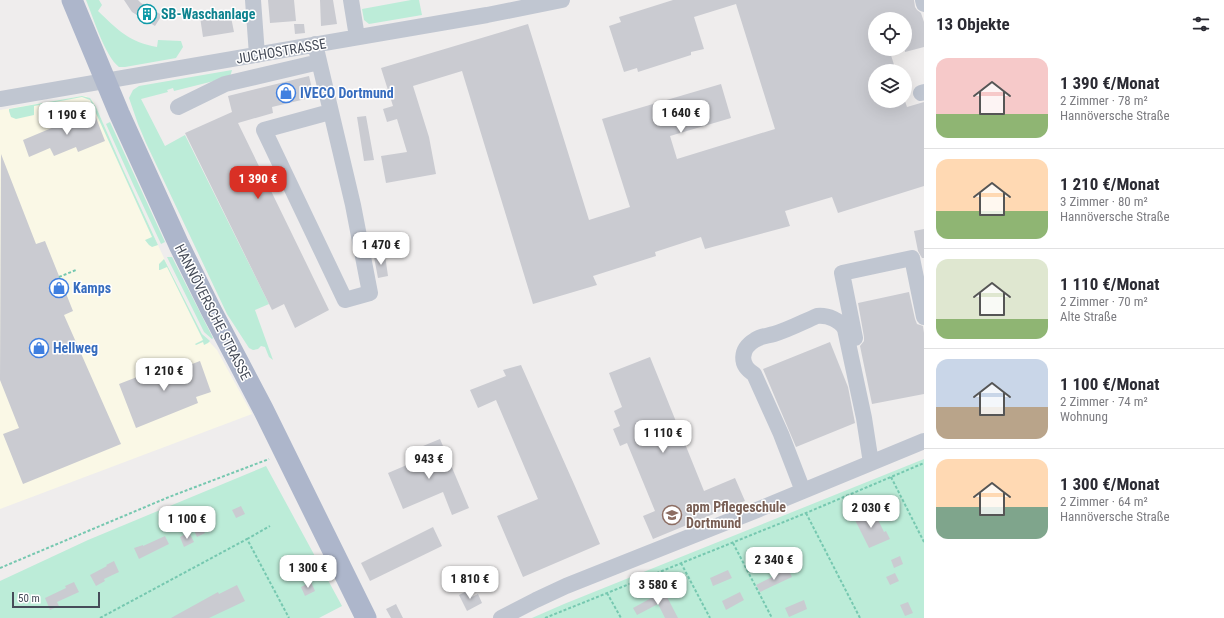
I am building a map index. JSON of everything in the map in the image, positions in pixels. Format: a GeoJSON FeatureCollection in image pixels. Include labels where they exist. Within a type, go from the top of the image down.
{"type":"FeatureCollection","features":[{"type":"Feature","properties":{"kind":"main road","name":"HANNÖVERSCHE STRASSE"},"geometry":{"type":"LineString","coordinates":[[72,0],[134,147],[183,253],[211,310],[260,402],[366,618]]}},
{"type":"Feature","properties":{"kind":"street"},"geometry":{"type":"LineString","coordinates":[[253,0],[257,55]]}},
{"type":"Feature","properties":{"kind":"street"},"geometry":{"type":"LineString","coordinates":[[351,0],[357,37]]}},
{"type":"Feature","properties":{"kind":"street","name":"JUCHOSTRASSE"},"geometry":{"type":"LineString","coordinates":[[0,97],[106,81],[257,55],[487,15],[562,0]]}},
{"type":"Feature","properties":{"kind":"street"},"geometry":{"type":"LineString","coordinates":[[923,0],[924,4]]}},
{"type":"Feature","properties":{"kind":"street"},"geometry":{"type":"LineString","coordinates":[[315,44],[353,205],[370,293],[345,300],[264,130],[330,112]]}},
{"type":"Feature","properties":{"kind":"street"},"geometry":{"type":"LineString","coordinates":[[178,107],[225,84],[319,62]]}},
{"type":"Feature","properties":{"kind":"street"},"geometry":{"type":"LineString","coordinates":[[877,460],[868,405],[842,273],[912,258],[924,316]]}},
{"type":"Feature","properties":{"kind":"street"},"geometry":{"type":"LineString","coordinates":[[803,491],[781,434],[754,374],[745,366],[743,358],[745,349],[760,337],[774,334],[817,316],[831,317],[842,324],[845,329],[863,411],[877,460]]}},
{"type":"Feature","properties":{"kind":"street"},"geometry":{"type":"LineString","coordinates":[[501,618],[566,586],[924,441]]}},
{"type":"Feature","properties":{"kind":"path"},"geometry":{"type":"LineString","coordinates":[[59,277],[76,270]]}},
{"type":"Feature","properties":{"kind":"path"},"geometry":{"type":"LineString","coordinates":[[0,568],[169,497],[284,453]]}},
{"type":"Feature","properties":{"kind":"path"},"geometry":{"type":"LineString","coordinates":[[545,618],[733,543],[924,463]]}},
{"type":"Feature","properties":{"kind":"path"},"geometry":{"type":"LineString","coordinates":[[891,477],[924,542]]}},
{"type":"Feature","properties":{"kind":"path"},"geometry":{"type":"LineString","coordinates":[[806,513],[860,618]]}},
{"type":"Feature","properties":{"kind":"path"},"geometry":{"type":"LineString","coordinates":[[100,618],[270,526]]}},
{"type":"Feature","properties":{"kind":"path"},"geometry":{"type":"LineString","coordinates":[[247,539],[289,618]]}},
{"type":"Feature","properties":{"kind":"path"},"geometry":{"type":"LineString","coordinates":[[733,543],[772,618]]}},
{"type":"Feature","properties":{"kind":"path"},"geometry":{"type":"LineString","coordinates":[[681,563],[710,618]]}},
{"type":"Feature","properties":{"kind":"path"},"geometry":{"type":"LineString","coordinates":[[608,594],[621,618]]}},
{"type":"Feature","properties":{"kind":"shaded area"},"geometry":{"type":"Polygon","coordinates":[[[86,96],[93,101],[164,258],[202,334],[217,350],[252,414],[0,509],[0,110],[86,96]]]}},
{"type":"Feature","properties":{"kind":"green space"},"geometry":{"type":"Polygon","coordinates":[[[86,0],[99,0],[102,5],[98,11],[124,34],[139,42],[157,47],[158,40],[181,41],[183,47],[176,58],[119,67],[114,62],[104,45],[86,0]]]}},
{"type":"Feature","properties":{"kind":"green space"},"geometry":{"type":"Polygon","coordinates":[[[411,0],[419,0],[422,15],[369,24],[364,20],[362,9],[411,0]]]}},
{"type":"Feature","properties":{"kind":"green space"},"geometry":{"type":"Polygon","coordinates":[[[232,70],[230,77],[174,91],[173,88],[167,90],[168,92],[141,99],[165,146],[185,135],[269,304],[255,310],[273,360],[269,357],[265,347],[261,346],[258,349],[253,350],[249,348],[227,314],[146,143],[129,98],[133,90],[139,86],[232,70]]]}},
{"type":"Feature","properties":{"kind":"green space"},"geometry":{"type":"Polygon","coordinates":[[[82,96],[90,98],[96,107],[158,245],[152,247],[145,240],[152,237],[90,100],[82,97],[34,106],[34,115],[16,119],[11,117],[9,111],[9,109],[82,96]]]}},
{"type":"Feature","properties":{"kind":"green space"},"geometry":{"type":"Polygon","coordinates":[[[110,122],[165,242],[161,244],[106,124],[110,122]]]}},
{"type":"Feature","properties":{"kind":"green space"},"geometry":{"type":"Polygon","coordinates":[[[167,257],[172,257],[213,338],[212,339],[204,332],[167,257]]]}},
{"type":"Feature","properties":{"kind":"green space"},"geometry":{"type":"Polygon","coordinates":[[[164,259],[202,334],[210,341],[204,345],[203,342],[196,345],[195,344],[203,340],[167,267],[159,270],[159,264],[164,259]]]}},
{"type":"Feature","properties":{"kind":"green space"},"geometry":{"type":"Polygon","coordinates":[[[924,459],[924,618],[532,618],[564,604],[924,459]]]}},
{"type":"Feature","properties":{"kind":"green space"},"geometry":{"type":"Polygon","coordinates":[[[266,466],[342,606],[319,618],[0,618],[0,581],[88,540],[266,466]]]}},
{"type":"Feature","properties":{"kind":"building","name":"SB-Waschanlage"},"geometry":{"type":"Polygon","coordinates":[[[124,0],[138,0],[162,15],[155,26],[132,12],[124,0]]]}},
{"type":"Feature","properties":{"kind":"building"},"geometry":{"type":"Polygon","coordinates":[[[268,0],[294,0],[296,21],[270,23],[268,0]]]}},
{"type":"Feature","properties":{"kind":"building"},"geometry":{"type":"Polygon","coordinates":[[[320,0],[333,0],[337,24],[321,26],[320,0]]]}},
{"type":"Feature","properties":{"kind":"building"},"geometry":{"type":"Polygon","coordinates":[[[673,0],[914,0],[915,7],[921,13],[924,22],[924,47],[912,50],[912,12],[868,12],[868,56],[891,56],[894,64],[868,64],[868,108],[912,108],[912,106],[924,102],[924,186],[838,213],[832,197],[785,211],[790,226],[705,249],[701,237],[655,252],[656,256],[593,276],[597,285],[533,304],[462,71],[413,86],[429,137],[436,174],[386,183],[381,156],[407,152],[397,119],[387,122],[383,109],[393,106],[381,68],[528,24],[589,220],[630,207],[602,119],[721,84],[731,118],[670,136],[677,159],[775,129],[736,4],[694,17],[704,49],[691,52],[691,55],[638,72],[637,68],[624,72],[609,26],[621,22],[619,17],[673,0]]]}},
{"type":"Feature","properties":{"kind":"building"},"geometry":{"type":"Polygon","coordinates":[[[230,12],[234,32],[203,37],[200,17],[230,12]]]}},
{"type":"Feature","properties":{"kind":"building"},"geometry":{"type":"Polygon","coordinates":[[[294,24],[304,24],[305,33],[295,34],[294,24]]]}},
{"type":"Feature","properties":{"kind":"building"},"geometry":{"type":"Polygon","coordinates":[[[309,76],[314,97],[272,107],[273,113],[238,123],[329,310],[295,328],[284,304],[272,310],[185,133],[232,112],[228,96],[309,76]]]}},
{"type":"Feature","properties":{"kind":"building"},"geometry":{"type":"Polygon","coordinates":[[[93,110],[105,141],[78,152],[76,147],[54,156],[50,148],[29,157],[23,140],[93,110]]]}},
{"type":"Feature","properties":{"kind":"building"},"geometry":{"type":"Polygon","coordinates":[[[366,116],[374,160],[364,161],[357,117],[366,116]]]}},
{"type":"Feature","properties":{"kind":"building","name":"Hellweg"},"geometry":{"type":"Polygon","coordinates":[[[1,154],[36,244],[45,241],[73,311],[64,315],[121,444],[23,484],[3,434],[19,428],[0,380],[1,154]]]}},
{"type":"Feature","properties":{"kind":"building"},"geometry":{"type":"Polygon","coordinates":[[[924,229],[924,258],[922,258],[918,251],[914,231],[924,229]]]}},
{"type":"Feature","properties":{"kind":"building"},"geometry":{"type":"Polygon","coordinates":[[[385,255],[388,276],[378,278],[374,257],[385,255]]]}},
{"type":"Feature","properties":{"kind":"building"},"geometry":{"type":"Polygon","coordinates":[[[909,292],[917,324],[923,326],[924,394],[872,404],[860,346],[864,341],[864,337],[858,303],[909,292]]]}},
{"type":"Feature","properties":{"kind":"building"},"geometry":{"type":"Polygon","coordinates":[[[830,342],[848,387],[855,423],[796,447],[763,369],[830,342]]]}},
{"type":"Feature","properties":{"kind":"building"},"geometry":{"type":"Polygon","coordinates":[[[650,357],[704,491],[735,478],[745,501],[653,539],[643,516],[655,511],[627,443],[620,446],[613,429],[620,426],[614,411],[622,407],[609,373],[650,357]]]}},
{"type":"Feature","properties":{"kind":"building"},"geometry":{"type":"Polygon","coordinates":[[[181,360],[184,367],[200,361],[211,392],[196,397],[198,403],[136,428],[119,384],[181,360]]]}},
{"type":"Feature","properties":{"kind":"building"},"geometry":{"type":"Polygon","coordinates":[[[521,365],[600,544],[523,577],[497,516],[538,499],[496,400],[478,408],[470,390],[506,376],[503,370],[521,365]]]}},
{"type":"Feature","properties":{"kind":"building"},"geometry":{"type":"Polygon","coordinates":[[[440,439],[469,508],[452,515],[443,492],[403,509],[388,473],[428,456],[423,446],[440,439]]]}},
{"type":"Feature","properties":{"kind":"building"},"geometry":{"type":"Polygon","coordinates":[[[241,506],[245,514],[236,518],[232,510],[241,506]]]}},
{"type":"Feature","properties":{"kind":"building"},"geometry":{"type":"Polygon","coordinates":[[[873,509],[884,532],[886,531],[890,539],[869,548],[854,518],[873,509]]]}},
{"type":"Feature","properties":{"kind":"building"},"geometry":{"type":"Polygon","coordinates":[[[200,522],[205,533],[197,537],[192,526],[200,522]]]}},
{"type":"Feature","properties":{"kind":"building"},"geometry":{"type":"Polygon","coordinates":[[[433,527],[442,546],[370,581],[361,563],[433,527]]]}},
{"type":"Feature","properties":{"kind":"building"},"geometry":{"type":"Polygon","coordinates":[[[189,532],[194,542],[184,547],[180,537],[189,532]]]}},
{"type":"Feature","properties":{"kind":"building"},"geometry":{"type":"Polygon","coordinates":[[[165,536],[169,544],[139,559],[134,548],[143,546],[165,536]]]}},
{"type":"Feature","properties":{"kind":"building"},"geometry":{"type":"Polygon","coordinates":[[[900,556],[903,564],[894,568],[891,560],[900,556]]]}},
{"type":"Feature","properties":{"kind":"building"},"geometry":{"type":"Polygon","coordinates":[[[114,561],[119,572],[104,579],[105,581],[96,586],[90,575],[114,561]]]}},
{"type":"Feature","properties":{"kind":"building"},"geometry":{"type":"Polygon","coordinates":[[[788,569],[792,577],[760,592],[756,585],[788,569]]]}},
{"type":"Feature","properties":{"kind":"building"},"geometry":{"type":"Polygon","coordinates":[[[728,570],[732,578],[713,586],[710,578],[728,570]]]}},
{"type":"Feature","properties":{"kind":"building"},"geometry":{"type":"Polygon","coordinates":[[[895,573],[899,581],[890,585],[886,577],[895,573]]]}},
{"type":"Feature","properties":{"kind":"building"},"geometry":{"type":"Polygon","coordinates":[[[74,582],[79,592],[57,602],[59,606],[50,610],[45,598],[66,588],[65,586],[74,582]]]}},
{"type":"Feature","properties":{"kind":"building"},"geometry":{"type":"Polygon","coordinates":[[[311,582],[315,591],[305,596],[301,587],[311,582]]]}},
{"type":"Feature","properties":{"kind":"building"},"geometry":{"type":"Polygon","coordinates":[[[237,585],[245,601],[209,618],[171,618],[218,592],[219,594],[237,585]]]}},
{"type":"Feature","properties":{"kind":"building"},"geometry":{"type":"Polygon","coordinates":[[[469,590],[472,597],[478,594],[482,603],[467,611],[459,595],[469,590]]]}},
{"type":"Feature","properties":{"kind":"building"},"geometry":{"type":"Polygon","coordinates":[[[664,591],[678,618],[665,618],[658,604],[637,615],[633,608],[664,591]]]}},
{"type":"Feature","properties":{"kind":"building"},"geometry":{"type":"Polygon","coordinates":[[[740,592],[744,600],[726,610],[722,601],[740,592]]]}},
{"type":"Feature","properties":{"kind":"building"},"geometry":{"type":"Polygon","coordinates":[[[804,600],[807,609],[789,617],[785,608],[804,600]]]}},
{"type":"Feature","properties":{"kind":"building"},"geometry":{"type":"Polygon","coordinates":[[[908,602],[913,613],[905,616],[900,605],[908,602]]]}},
{"type":"Feature","properties":{"kind":"building"},"geometry":{"type":"Polygon","coordinates":[[[396,604],[403,618],[391,618],[386,609],[396,604]]]}},
{"type":"Feature","properties":{"kind":"place","name":"SB-Waschanlage"},"geometry":{"type":"Point","coordinates":[147,14]}},
{"type":"Feature","properties":{"kind":"place","name":"IVECO Dortmund"},"geometry":{"type":"Point","coordinates":[286,93]}},
{"type":"Feature","properties":{"kind":"place","name":"Kamps"},"geometry":{"type":"Point","coordinates":[59,288]}},
{"type":"Feature","properties":{"kind":"place","name":"Hellweg"},"geometry":{"type":"Point","coordinates":[39,348]}},
{"type":"Feature","properties":{"kind":"place","name":"apm Pflegeschule Dortmund"},"geometry":{"type":"Point","coordinates":[672,515]}}]}
